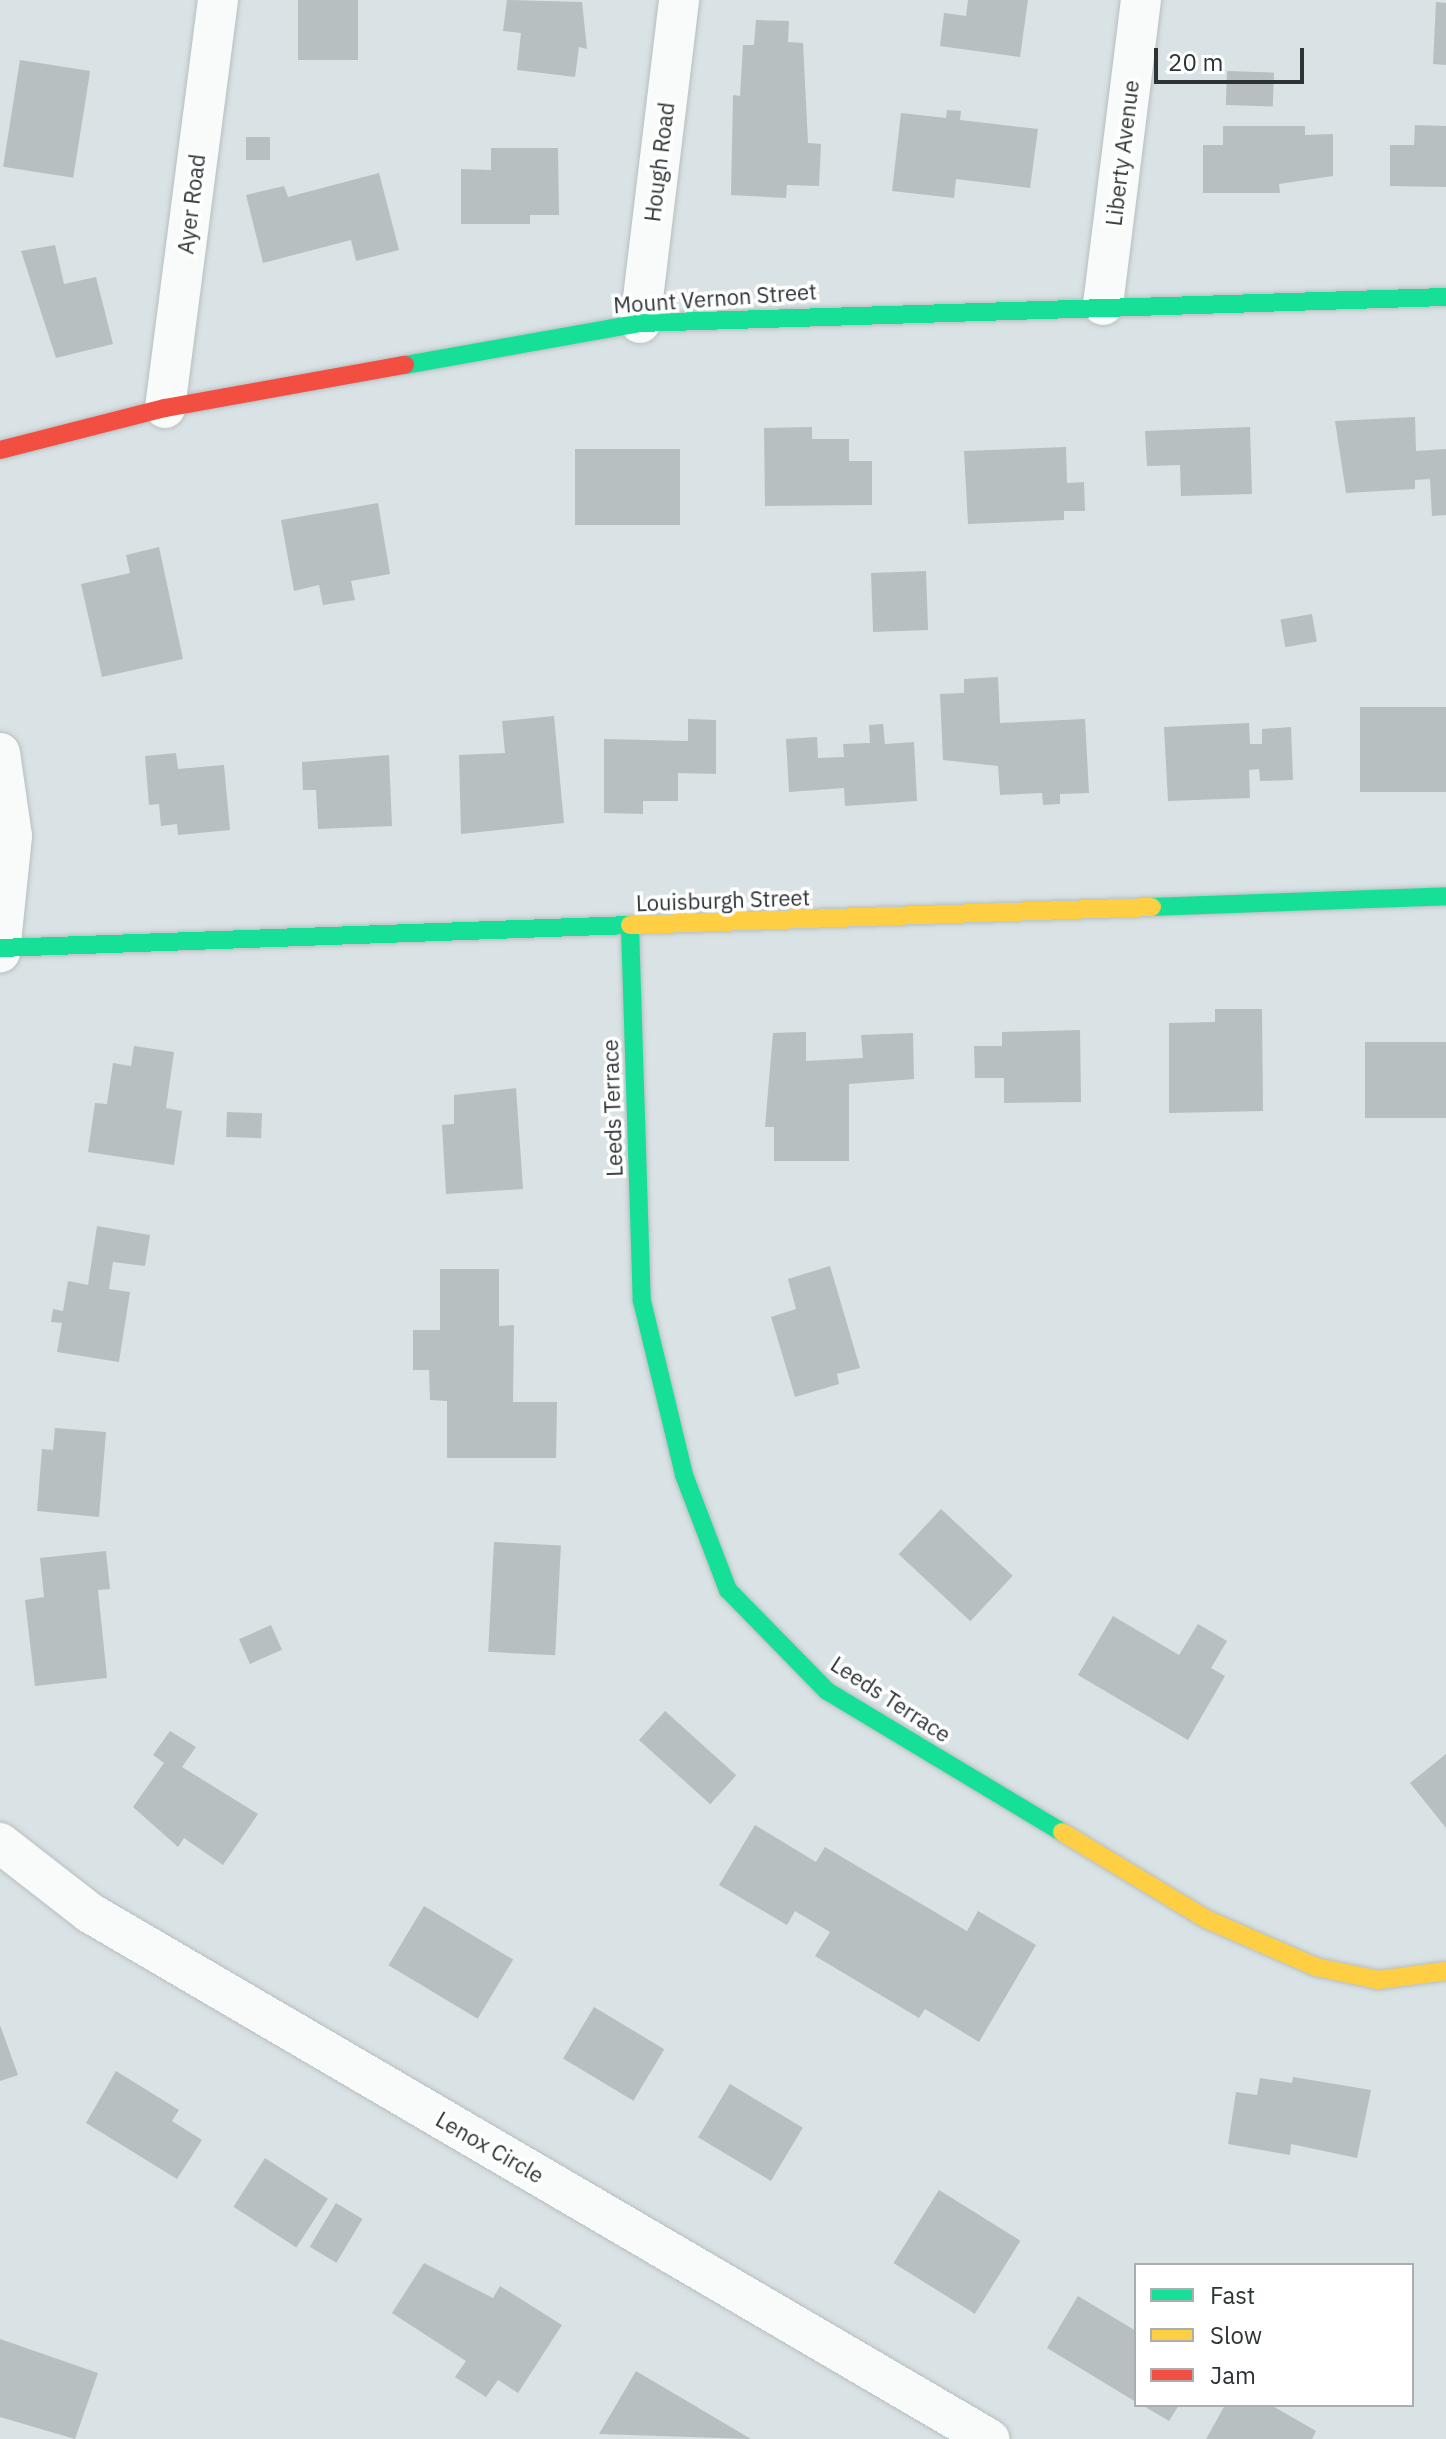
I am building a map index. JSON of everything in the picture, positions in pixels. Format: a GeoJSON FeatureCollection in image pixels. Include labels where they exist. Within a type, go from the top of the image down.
{"type":"FeatureCollection","features":[{"type":"Feature","properties":{"kind":"street","name":"Ayer Road"},"geometry":{"type":"LineString","coordinates":[[165,408],[218,0]]}},
{"type":"Feature","properties":{"kind":"street","name":"Hough Road"},"geometry":{"type":"LineString","coordinates":[[640,323],[679,0]]}},
{"type":"Feature","properties":{"kind":"street","name":"Liberty Avenue"},"geometry":{"type":"LineString","coordinates":[[1103,305],[1141,0]]}},
{"type":"Feature","properties":{"kind":"street","name":"Mount Vernon Street"},"geometry":{"type":"LineString","coordinates":[[0,450],[165,408],[640,323],[1103,305],[1446,297]]}},
{"type":"Feature","properties":{"kind":"street"},"geometry":{"type":"LineString","coordinates":[[0,753],[12,836],[0,950]]}},
{"type":"Feature","properties":{"kind":"street","name":"Louisburgh Street"},"geometry":{"type":"LineString","coordinates":[[0,950],[1446,896]]}},
{"type":"Feature","properties":{"kind":"street","name":"Leeds Terrace"},"geometry":{"type":"LineString","coordinates":[[630,927],[642,1301],[684,1475],[728,1590],[827,1691],[1206,1919],[1316,1967],[1378,1980],[1446,1971]]}},
{"type":"Feature","properties":{"kind":"street","name":"Lenox Circle"},"geometry":{"type":"LineString","coordinates":[[3,1851],[90,1913],[989,2439]]}},
{"type":"Feature","properties":{"kind":"building"},"geometry":{"type":"Polygon","coordinates":[[[298,0],[358,0],[358,60],[298,60],[298,0]]]}},
{"type":"Feature","properties":{"kind":"building"},"geometry":{"type":"Polygon","coordinates":[[[507,0],[582,2],[587,49],[579,47],[575,77],[517,70],[521,33],[503,31],[507,0]]]}},
{"type":"Feature","properties":{"kind":"building"},"geometry":{"type":"Polygon","coordinates":[[[968,0],[1028,0],[1020,57],[940,46],[944,13],[966,16],[968,0]]]}},
{"type":"Feature","properties":{"kind":"building"},"geometry":{"type":"Polygon","coordinates":[[[1436,2],[1446,3],[1446,65],[1433,64],[1436,2]]]}},
{"type":"Feature","properties":{"kind":"building"},"geometry":{"type":"Polygon","coordinates":[[[756,20],[789,21],[788,42],[803,43],[808,143],[821,144],[819,186],[787,185],[786,198],[731,195],[733,95],[740,96],[743,45],[754,45],[756,20]]]}},
{"type":"Feature","properties":{"kind":"building"},"geometry":{"type":"Polygon","coordinates":[[[20,60],[90,71],[73,178],[3,167],[20,60]]]}},
{"type":"Feature","properties":{"kind":"building"},"geometry":{"type":"Polygon","coordinates":[[[1227,71],[1274,73],[1273,107],[1226,105],[1227,71]]]}},
{"type":"Feature","properties":{"kind":"building"},"geometry":{"type":"Polygon","coordinates":[[[947,110],[961,111],[960,120],[1038,129],[1030,188],[956,179],[954,198],[892,191],[901,113],[946,118],[947,110]]]}},
{"type":"Feature","properties":{"kind":"building"},"geometry":{"type":"Polygon","coordinates":[[[1415,125],[1446,126],[1446,187],[1390,186],[1390,145],[1414,145],[1415,125]]]}},
{"type":"Feature","properties":{"kind":"building"},"geometry":{"type":"Polygon","coordinates":[[[1223,126],[1305,126],[1305,135],[1333,134],[1333,176],[1279,184],[1280,193],[1203,193],[1203,145],[1223,145],[1223,126]]]}},
{"type":"Feature","properties":{"kind":"building"},"geometry":{"type":"Polygon","coordinates":[[[246,137],[270,137],[270,160],[246,160],[246,137]]]}},
{"type":"Feature","properties":{"kind":"building"},"geometry":{"type":"Polygon","coordinates":[[[491,148],[558,148],[559,215],[530,215],[530,224],[461,224],[461,169],[491,170],[491,148]]]}},
{"type":"Feature","properties":{"kind":"building"},"geometry":{"type":"Polygon","coordinates":[[[379,173],[399,250],[356,261],[351,240],[263,263],[246,195],[284,186],[288,197],[379,173]]]}},
{"type":"Feature","properties":{"kind":"building"},"geometry":{"type":"Polygon","coordinates":[[[55,245],[64,284],[96,277],[113,344],[56,358],[21,251],[55,245]]]}},
{"type":"Feature","properties":{"kind":"building"},"geometry":{"type":"Polygon","coordinates":[[[1415,417],[1416,451],[1446,449],[1446,515],[1432,516],[1430,479],[1415,480],[1415,489],[1346,493],[1335,421],[1415,417]]]}},
{"type":"Feature","properties":{"kind":"building"},"geometry":{"type":"Polygon","coordinates":[[[812,427],[812,439],[849,439],[849,461],[872,461],[872,505],[765,506],[764,428],[812,427]]]}},
{"type":"Feature","properties":{"kind":"building"},"geometry":{"type":"Polygon","coordinates":[[[1250,427],[1252,494],[1181,496],[1180,465],[1147,466],[1145,431],[1250,427]]]}},
{"type":"Feature","properties":{"kind":"building"},"geometry":{"type":"Polygon","coordinates":[[[1066,447],[1067,483],[1084,482],[1085,511],[1064,511],[1064,520],[968,524],[964,451],[1066,447]]]}},
{"type":"Feature","properties":{"kind":"building"},"geometry":{"type":"Polygon","coordinates":[[[575,449],[680,449],[680,525],[575,525],[575,449]]]}},
{"type":"Feature","properties":{"kind":"building"},"geometry":{"type":"Polygon","coordinates":[[[378,503],[390,574],[351,581],[355,600],[323,605],[319,585],[294,591],[281,520],[378,503]]]}},
{"type":"Feature","properties":{"kind":"building"},"geometry":{"type":"Polygon","coordinates":[[[159,547],[183,659],[102,677],[81,584],[130,573],[126,555],[159,547]]]}},
{"type":"Feature","properties":{"kind":"building"},"geometry":{"type":"Polygon","coordinates":[[[926,571],[928,630],[873,632],[871,573],[926,571]]]}},
{"type":"Feature","properties":{"kind":"building"},"geometry":{"type":"Polygon","coordinates":[[[1312,614],[1317,642],[1285,647],[1280,620],[1312,614]]]}},
{"type":"Feature","properties":{"kind":"building"},"geometry":{"type":"Polygon","coordinates":[[[998,677],[1000,723],[1085,719],[1089,793],[1060,794],[1060,804],[1043,805],[1042,793],[1000,795],[998,766],[943,760],[940,694],[964,693],[964,679],[998,677]]]}},
{"type":"Feature","properties":{"kind":"building"},"geometry":{"type":"Polygon","coordinates":[[[1360,707],[1446,707],[1446,792],[1360,792],[1360,707]]]}},
{"type":"Feature","properties":{"kind":"building"},"geometry":{"type":"Polygon","coordinates":[[[554,716],[564,823],[461,834],[459,755],[505,753],[502,721],[554,716]]]}},
{"type":"Feature","properties":{"kind":"building"},"geometry":{"type":"Polygon","coordinates":[[[688,719],[716,720],[716,774],[678,773],[678,801],[643,801],[643,814],[604,813],[604,739],[688,741],[688,719]]]}},
{"type":"Feature","properties":{"kind":"building"},"geometry":{"type":"Polygon","coordinates":[[[1249,723],[1250,744],[1262,744],[1262,729],[1291,727],[1293,780],[1260,781],[1259,769],[1249,770],[1250,798],[1168,801],[1164,727],[1249,723]]]}},
{"type":"Feature","properties":{"kind":"building"},"geometry":{"type":"Polygon","coordinates":[[[883,724],[885,744],[914,742],[917,801],[845,806],[844,788],[789,792],[786,739],[817,737],[818,758],[844,757],[843,744],[870,743],[869,725],[883,724]]]}},
{"type":"Feature","properties":{"kind":"building"},"geometry":{"type":"Polygon","coordinates":[[[176,753],[178,769],[224,765],[230,830],[178,835],[177,824],[161,826],[159,804],[149,805],[145,756],[176,753]]]}},
{"type":"Feature","properties":{"kind":"building"},"geometry":{"type":"Polygon","coordinates":[[[389,755],[392,826],[318,829],[316,790],[303,790],[302,762],[389,755]]]}},
{"type":"Feature","properties":{"kind":"building"},"geometry":{"type":"Polygon","coordinates":[[[1215,1009],[1262,1009],[1263,1111],[1169,1113],[1169,1023],[1215,1022],[1215,1009]]]}},
{"type":"Feature","properties":{"kind":"building"},"geometry":{"type":"Polygon","coordinates":[[[1080,1030],[1081,1102],[1004,1103],[1004,1078],[975,1078],[974,1046],[1002,1046],[1002,1032],[1080,1030]]]}},
{"type":"Feature","properties":{"kind":"building"},"geometry":{"type":"Polygon","coordinates":[[[806,1032],[806,1061],[863,1058],[861,1035],[913,1033],[914,1079],[849,1084],[849,1161],[774,1161],[774,1127],[765,1127],[773,1033],[806,1032]]]}},
{"type":"Feature","properties":{"kind":"building"},"geometry":{"type":"Polygon","coordinates":[[[1365,1042],[1446,1042],[1446,1118],[1365,1118],[1365,1042]]]}},
{"type":"Feature","properties":{"kind":"building"},"geometry":{"type":"Polygon","coordinates":[[[134,1046],[174,1052],[166,1108],[182,1111],[174,1165],[88,1152],[95,1103],[107,1104],[113,1063],[131,1066],[134,1046]]]}},
{"type":"Feature","properties":{"kind":"building"},"geometry":{"type":"Polygon","coordinates":[[[516,1088],[523,1189],[446,1194],[442,1125],[454,1124],[454,1095],[516,1088]]]}},
{"type":"Feature","properties":{"kind":"building"},"geometry":{"type":"Polygon","coordinates":[[[227,1112],[262,1113],[261,1138],[226,1137],[227,1112]]]}},
{"type":"Feature","properties":{"kind":"building"},"geometry":{"type":"Polygon","coordinates":[[[97,1226],[150,1235],[145,1266],[113,1262],[109,1289],[130,1292],[119,1362],[57,1352],[62,1323],[51,1322],[53,1309],[63,1311],[68,1281],[88,1285],[97,1226]]]}},
{"type":"Feature","properties":{"kind":"building"},"geometry":{"type":"Polygon","coordinates":[[[830,1266],[860,1368],[837,1374],[839,1384],[795,1397],[771,1317],[796,1309],[788,1279],[830,1266]]]}},
{"type":"Feature","properties":{"kind":"building"},"geometry":{"type":"Polygon","coordinates":[[[440,1269],[499,1269],[499,1326],[514,1325],[513,1402],[557,1402],[556,1458],[447,1458],[447,1401],[430,1400],[429,1370],[413,1370],[413,1330],[440,1330],[440,1269]]]}},
{"type":"Feature","properties":{"kind":"building"},"geometry":{"type":"Polygon","coordinates":[[[55,1428],[106,1432],[99,1517],[37,1511],[42,1449],[53,1450],[55,1428]]]}},
{"type":"Feature","properties":{"kind":"building"},"geometry":{"type":"Polygon","coordinates":[[[941,1509],[1013,1576],[970,1621],[899,1554],[941,1509]]]}},
{"type":"Feature","properties":{"kind":"building"},"geometry":{"type":"Polygon","coordinates":[[[494,1542],[561,1546],[555,1655],[488,1652],[494,1542]]]}},
{"type":"Feature","properties":{"kind":"building"},"geometry":{"type":"Polygon","coordinates":[[[106,1551],[110,1589],[98,1590],[107,1678],[35,1686],[25,1600],[44,1597],[40,1558],[106,1551]]]}},
{"type":"Feature","properties":{"kind":"building"},"geometry":{"type":"Polygon","coordinates":[[[1113,1616],[1179,1655],[1198,1624],[1227,1641],[1211,1668],[1225,1676],[1188,1740],[1078,1675],[1113,1616]]]}},
{"type":"Feature","properties":{"kind":"building"},"geometry":{"type":"Polygon","coordinates":[[[271,1625],[282,1650],[250,1664],[239,1639],[271,1625]]]}},
{"type":"Feature","properties":{"kind":"building"},"geometry":{"type":"Polygon","coordinates":[[[665,1711],[736,1775],[710,1804],[639,1740],[665,1711]]]}},
{"type":"Feature","properties":{"kind":"building"},"geometry":{"type":"Polygon","coordinates":[[[170,1731],[196,1747],[182,1767],[258,1814],[223,1865],[184,1838],[178,1847],[133,1807],[164,1763],[153,1755],[170,1731]]]}},
{"type":"Feature","properties":{"kind":"building"},"geometry":{"type":"Polygon","coordinates":[[[1446,1754],[1446,1828],[1410,1783],[1446,1754]]]}},
{"type":"Feature","properties":{"kind":"building"},"geometry":{"type":"Polygon","coordinates":[[[755,1825],[816,1862],[825,1847],[967,1931],[978,1911],[1036,1945],[979,2042],[925,2009],[919,2018],[815,1956],[830,1932],[795,1911],[787,1925],[719,1885],[755,1825]]]}},
{"type":"Feature","properties":{"kind":"building"},"geometry":{"type":"Polygon","coordinates":[[[424,1906],[513,1960],[478,2019],[388,1965],[424,1906]]]}},
{"type":"Feature","properties":{"kind":"building"},"geometry":{"type":"Polygon","coordinates":[[[594,2007],[664,2049],[633,2101],[563,2058],[594,2007]]]}},
{"type":"Feature","properties":{"kind":"building"},"geometry":{"type":"Polygon","coordinates":[[[0,2025],[18,2075],[0,2081],[0,2025]]]}},
{"type":"Feature","properties":{"kind":"building"},"geometry":{"type":"Polygon","coordinates":[[[116,2071],[179,2110],[172,2121],[202,2140],[177,2179],[86,2123],[116,2071]]]}},
{"type":"Feature","properties":{"kind":"building"},"geometry":{"type":"Polygon","coordinates":[[[1293,2077],[1371,2090],[1357,2158],[1291,2144],[1290,2155],[1228,2144],[1236,2092],[1257,2095],[1260,2078],[1292,2083],[1293,2077]]]}},
{"type":"Feature","properties":{"kind":"building"},"geometry":{"type":"Polygon","coordinates":[[[730,2084],[803,2128],[771,2181],[698,2137],[730,2084]]]}},
{"type":"Feature","properties":{"kind":"building"},"geometry":{"type":"Polygon","coordinates":[[[265,2158],[328,2199],[296,2247],[233,2207],[265,2158]]]}},
{"type":"Feature","properties":{"kind":"building"},"geometry":{"type":"Polygon","coordinates":[[[939,2190],[1020,2241],[975,2314],[893,2263],[939,2190]]]}},
{"type":"Feature","properties":{"kind":"building"},"geometry":{"type":"Polygon","coordinates":[[[336,2203],[363,2219],[336,2263],[310,2247],[336,2203]]]}},
{"type":"Feature","properties":{"kind":"building"},"geometry":{"type":"Polygon","coordinates":[[[424,2263],[493,2298],[500,2286],[562,2325],[518,2393],[498,2380],[486,2397],[455,2377],[466,2361],[392,2313],[424,2263]]]}},
{"type":"Feature","properties":{"kind":"building"},"geometry":{"type":"Polygon","coordinates":[[[1078,2296],[1134,2330],[1134,2401],[1047,2348],[1078,2296]]]}},
{"type":"Feature","properties":{"kind":"building"},"geometry":{"type":"Polygon","coordinates":[[[0,2339],[98,2373],[75,2439],[0,2417],[0,2339]]]}},
{"type":"Feature","properties":{"kind":"building"},"geometry":{"type":"Polygon","coordinates":[[[636,2371],[751,2439],[599,2434],[636,2371]]]}},
{"type":"Feature","properties":{"kind":"building"},"geometry":{"type":"Polygon","coordinates":[[[1145,2407],[1178,2407],[1169,2421],[1145,2407]]]}},
{"type":"Feature","properties":{"kind":"building"},"geometry":{"type":"Polygon","coordinates":[[[1224,2407],[1274,2407],[1316,2431],[1312,2439],[1206,2439],[1224,2407]]]}},
{"type":"Feature","properties":{"kind":"traffic: fast"},"geometry":{"type":"LineString","coordinates":[[405,365],[640,323],[1446,297]]}},
{"type":"Feature","properties":{"kind":"traffic: fast"},"geometry":{"type":"LineString","coordinates":[[1152,907],[1446,896]]}},
{"type":"Feature","properties":{"kind":"traffic: fast"},"geometry":{"type":"LineString","coordinates":[[0,948],[630,925]]}},
{"type":"Feature","properties":{"kind":"traffic: fast"},"geometry":{"type":"LineString","coordinates":[[630,927],[642,1301],[684,1475],[728,1590],[827,1691],[1062,1832]]}},
{"type":"Feature","properties":{"kind":"traffic: slow"},"geometry":{"type":"LineString","coordinates":[[630,925],[1152,907]]}},
{"type":"Feature","properties":{"kind":"traffic: slow"},"geometry":{"type":"LineString","coordinates":[[1062,1832],[1206,1919],[1316,1967],[1378,1980],[1446,1971]]}},
{"type":"Feature","properties":{"kind":"traffic: jam"},"geometry":{"type":"LineString","coordinates":[[0,450],[165,408],[405,365]]}}]}
